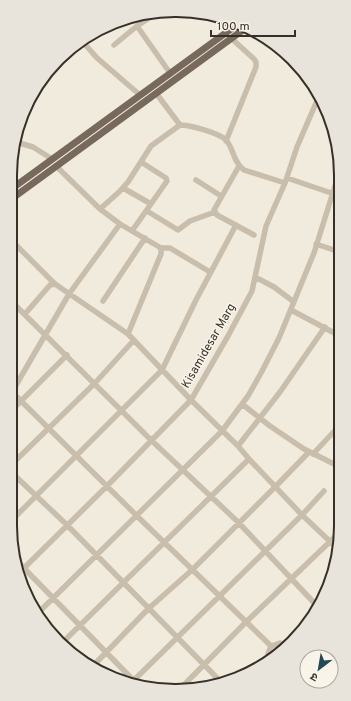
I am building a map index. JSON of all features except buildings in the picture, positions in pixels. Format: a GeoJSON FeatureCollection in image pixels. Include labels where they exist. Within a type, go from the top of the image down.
{"type":"FeatureCollection","features":[{"type":"Feature","properties":{"kind":"main road"},"geometry":{"type":"LineString","coordinates":[[17,185],[233,28]]}},
{"type":"Feature","properties":{"kind":"main road"},"geometry":{"type":"LineString","coordinates":[[17,195],[241,31]]}},
{"type":"Feature","properties":{"kind":"street"},"geometry":{"type":"LineString","coordinates":[[114,45],[146,20]]}},
{"type":"Feature","properties":{"kind":"street"},"geometry":{"type":"LineString","coordinates":[[137,26],[170,73]]}},
{"type":"Feature","properties":{"kind":"street"},"geometry":{"type":"LineString","coordinates":[[226,141],[256,67],[254,58],[231,38]]}},
{"type":"Feature","properties":{"kind":"street"},"geometry":{"type":"LineString","coordinates":[[86,45],[97,58],[140,95]]}},
{"type":"Feature","properties":{"kind":"street"},"geometry":{"type":"LineString","coordinates":[[156,93],[180,125],[216,134],[226,141],[239,166],[244,170],[286,180],[332,194]]}},
{"type":"Feature","properties":{"kind":"street","name":"Kisamidesar Marg"},"geometry":{"type":"LineString","coordinates":[[24,567],[107,486],[191,400],[248,300],[255,278],[266,226],[286,180],[293,156],[316,102]]}},
{"type":"Feature","properties":{"kind":"street"},"geometry":{"type":"LineString","coordinates":[[100,209],[123,188],[151,146],[180,125]]}},
{"type":"Feature","properties":{"kind":"street"},"geometry":{"type":"LineString","coordinates":[[20,143],[33,147],[52,159]]}},
{"type":"Feature","properties":{"kind":"street"},"geometry":{"type":"LineString","coordinates":[[132,231],[166,183],[167,179],[140,162]]}},
{"type":"Feature","properties":{"kind":"street"},"geometry":{"type":"LineString","coordinates":[[56,166],[100,209],[120,224],[161,248],[170,248],[210,272]]}},
{"type":"Feature","properties":{"kind":"street"},"geometry":{"type":"LineString","coordinates":[[239,166],[215,207],[215,212],[217,215],[254,235]]}},
{"type":"Feature","properties":{"kind":"street"},"geometry":{"type":"LineString","coordinates":[[196,180],[221,196]]}},
{"type":"Feature","properties":{"kind":"street"},"geometry":{"type":"LineString","coordinates":[[123,188],[151,204]]}},
{"type":"Feature","properties":{"kind":"street"},"geometry":{"type":"LineString","coordinates":[[42,610],[222,431],[242,404],[261,374],[291,310],[305,277],[334,188]]}},
{"type":"Feature","properties":{"kind":"street"},"geometry":{"type":"LineString","coordinates":[[147,211],[178,230],[190,222],[215,212]]}},
{"type":"Feature","properties":{"kind":"street"},"geometry":{"type":"LineString","coordinates":[[17,381],[69,294],[120,224]]}},
{"type":"Feature","properties":{"kind":"street"},"geometry":{"type":"LineString","coordinates":[[17,515],[162,370],[210,272],[236,225]]}},
{"type":"Feature","properties":{"kind":"street"},"geometry":{"type":"LineString","coordinates":[[103,300],[145,238]]}},
{"type":"Feature","properties":{"kind":"street"},"geometry":{"type":"LineString","coordinates":[[316,244],[334,250]]}},
{"type":"Feature","properties":{"kind":"street"},"geometry":{"type":"LineString","coordinates":[[17,246],[55,284],[128,334],[191,400],[238,446],[302,515],[333,543]]}},
{"type":"Feature","properties":{"kind":"street"},"geometry":{"type":"LineString","coordinates":[[128,334],[161,254],[161,248]]}},
{"type":"Feature","properties":{"kind":"street"},"geometry":{"type":"LineString","coordinates":[[255,278],[274,287],[294,302]]}},
{"type":"Feature","properties":{"kind":"street"},"geometry":{"type":"LineString","coordinates":[[25,314],[50,285],[55,284]]}},
{"type":"Feature","properties":{"kind":"street"},"geometry":{"type":"LineString","coordinates":[[17,307],[151,440],[212,496],[314,603]]}},
{"type":"Feature","properties":{"kind":"street"},"geometry":{"type":"LineString","coordinates":[[291,310],[334,333]]}},
{"type":"Feature","properties":{"kind":"street"},"geometry":{"type":"LineString","coordinates":[[238,446],[260,419],[325,327]]}},
{"type":"Feature","properties":{"kind":"street"},"geometry":{"type":"LineString","coordinates":[[17,459],[95,383],[134,340]]}},
{"type":"Feature","properties":{"kind":"street"},"geometry":{"type":"LineString","coordinates":[[17,406],[67,355]]}},
{"type":"Feature","properties":{"kind":"street"},"geometry":{"type":"LineString","coordinates":[[17,396],[163,542],[271,646]]}},
{"type":"Feature","properties":{"kind":"street"},"geometry":{"type":"LineString","coordinates":[[242,404],[260,419],[311,453],[334,464]]}},
{"type":"Feature","properties":{"kind":"street"},"geometry":{"type":"LineString","coordinates":[[96,663],[148,609],[192,570],[238,522],[334,430]]}},
{"type":"Feature","properties":{"kind":"street"},"geometry":{"type":"LineString","coordinates":[[65,640],[249,459]]}},
{"type":"Feature","properties":{"kind":"street"},"geometry":{"type":"LineString","coordinates":[[17,478],[67,525],[218,679]]}},
{"type":"Feature","properties":{"kind":"street"},"geometry":{"type":"LineString","coordinates":[[134,679],[302,515],[324,491]]}},
{"type":"Feature","properties":{"kind":"street"},"geometry":{"type":"LineString","coordinates":[[185,684],[246,622],[334,537]]}},
{"type":"Feature","properties":{"kind":"street"},"geometry":{"type":"LineString","coordinates":[[22,565],[107,652],[129,677]]}},
{"type":"Feature","properties":{"kind":"street"},"geometry":{"type":"LineString","coordinates":[[271,646],[281,644]]}},
{"type":"Feature","properties":{"kind":"street"},"geometry":{"type":"LineString","coordinates":[[268,654],[271,646]]}}]}
